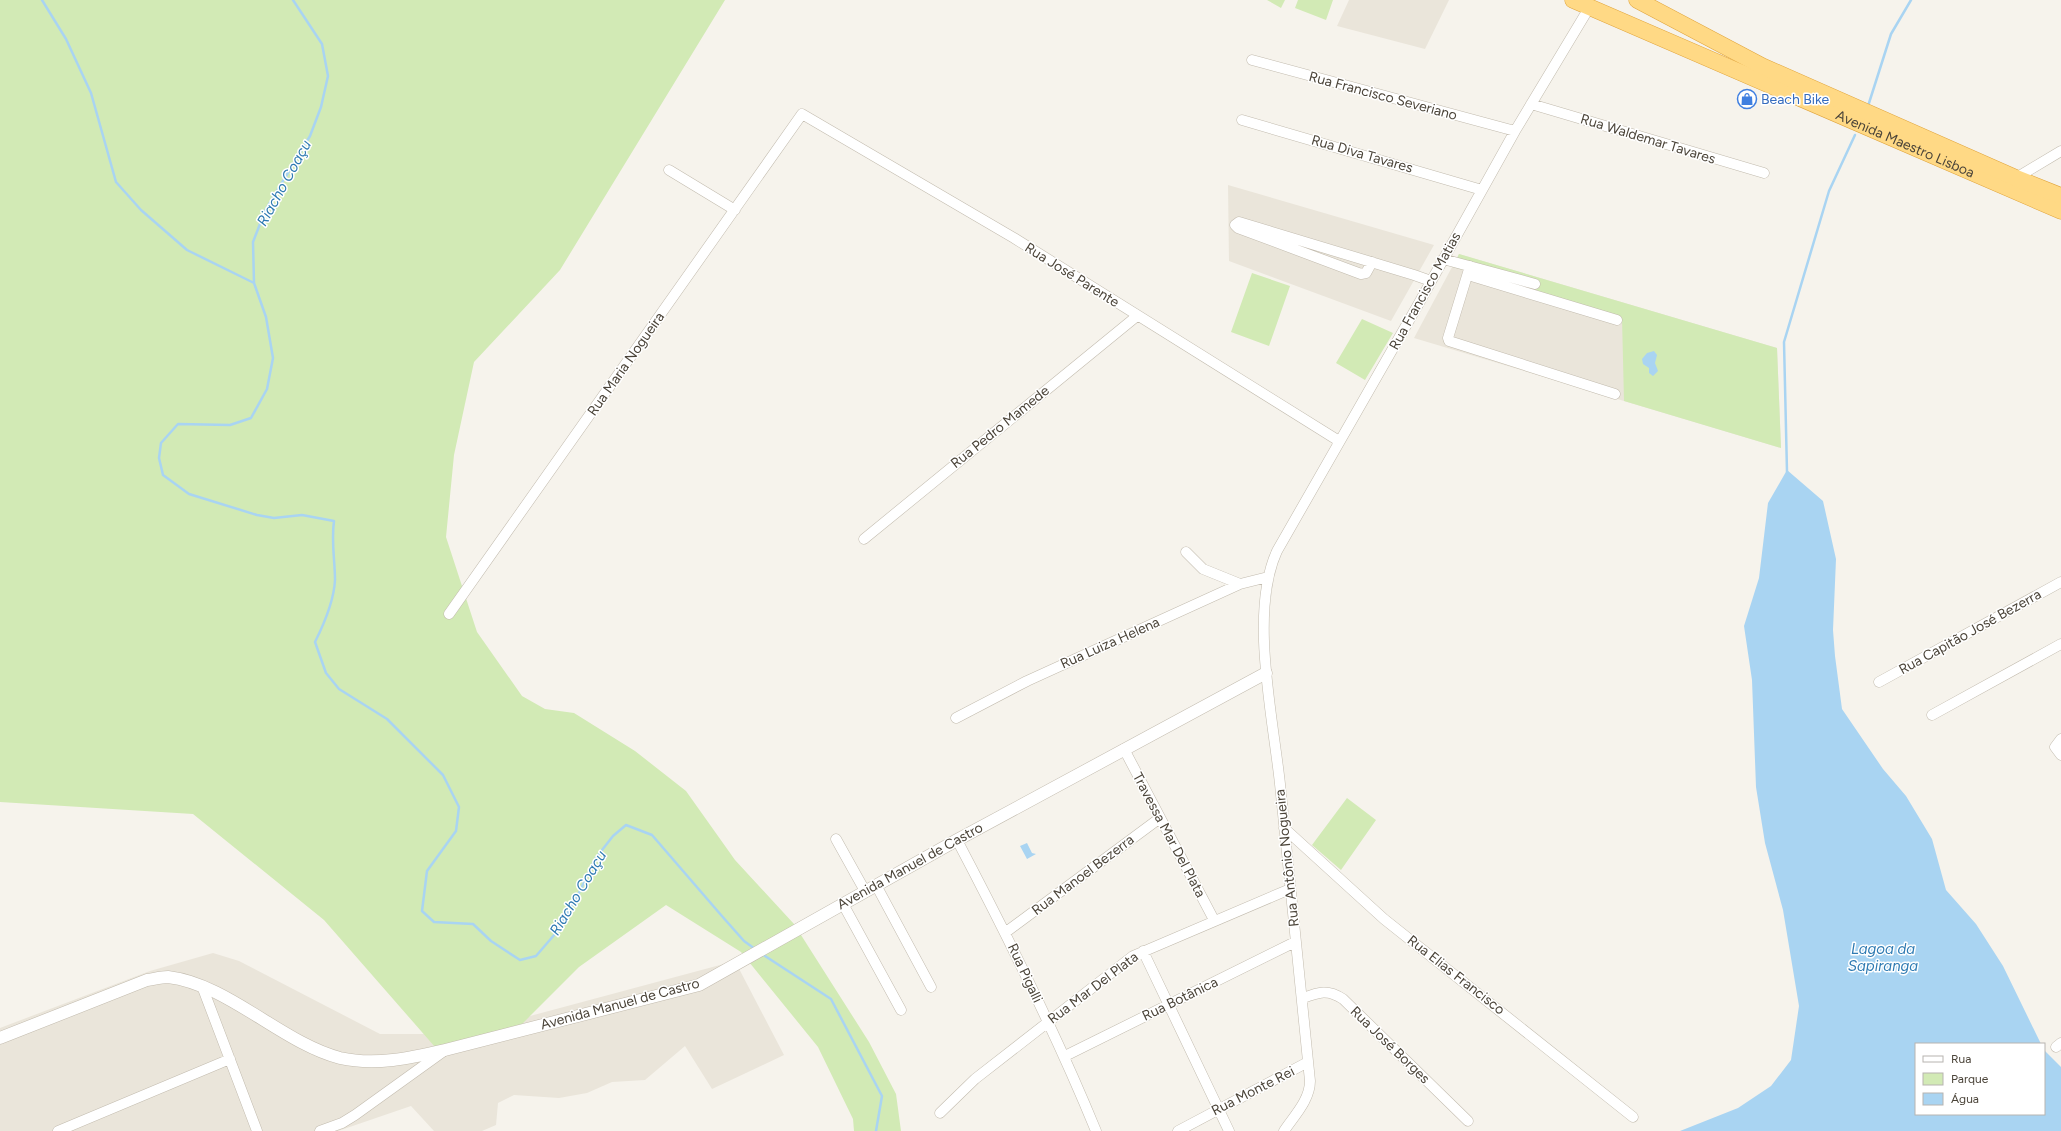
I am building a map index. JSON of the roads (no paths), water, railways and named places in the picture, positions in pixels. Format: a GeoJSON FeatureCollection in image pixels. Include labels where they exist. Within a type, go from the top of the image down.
{"type":"FeatureCollection","features":[{"type":"Feature","properties":{"kind":"highway","name":"Avenida Maestro Lisboa"},"geometry":{"type":"LineString","coordinates":[[1573,0],[1706,56],[2061,211]]}},
{"type":"Feature","properties":{"kind":"highway","name":"Avenida Maestro Lisboa"},"geometry":{"type":"LineString","coordinates":[[1637,0],[1655,4],[1762,66],[2016,178],[2061,196]]}},
{"type":"Feature","properties":{"kind":"street","name":"Rua Francisco Matias"},"geometry":{"type":"LineString","coordinates":[[1268,577],[1277,551],[1339,441],[1444,259],[1515,131],[1589,8]]}},
{"type":"Feature","properties":{"kind":"street","name":"Rua Francisco Severiano"},"geometry":{"type":"LineString","coordinates":[[1252,60],[1515,131]]}},
{"type":"Feature","properties":{"kind":"street","name":"Rua Waldemar Tavares"},"geometry":{"type":"LineString","coordinates":[[1531,104],[1764,173]]}},
{"type":"Feature","properties":{"kind":"street","name":"Rua Maria Nogueira"},"geometry":{"type":"LineString","coordinates":[[448,614],[802,114]]}},
{"type":"Feature","properties":{"kind":"street","name":"Rua José Parente"},"geometry":{"type":"LineString","coordinates":[[802,114],[1014,238],[1339,441]]}},
{"type":"Feature","properties":{"kind":"street","name":"Rua Diva Tavares"},"geometry":{"type":"LineString","coordinates":[[1242,120],[1482,190]]}},
{"type":"Feature","properties":{"kind":"street"},"geometry":{"type":"LineString","coordinates":[[2016,178],[2061,150]]}},
{"type":"Feature","properties":{"kind":"street"},"geometry":{"type":"LineString","coordinates":[[669,170],[735,210]]}},
{"type":"Feature","properties":{"kind":"street"},"geometry":{"type":"LineString","coordinates":[[1372,262],[1366,273],[1361,274],[1238,228],[1236,225],[1239,222],[1372,262],[1431,281]]}},
{"type":"Feature","properties":{"kind":"street"},"geometry":{"type":"LineString","coordinates":[[1444,259],[1469,270],[1617,320]]}},
{"type":"Feature","properties":{"kind":"street"},"geometry":{"type":"LineString","coordinates":[[1469,270],[1535,284]]}},
{"type":"Feature","properties":{"kind":"street"},"geometry":{"type":"LineString","coordinates":[[1469,270],[1448,338],[1449,341],[1615,394]]}},
{"type":"Feature","properties":{"kind":"street","name":"Rua Pedro Mamede"},"geometry":{"type":"LineString","coordinates":[[864,539],[1137,316]]}},
{"type":"Feature","properties":{"kind":"street"},"geometry":{"type":"LineString","coordinates":[[1186,552],[1203,568],[1240,584]]}},
{"type":"Feature","properties":{"kind":"street","name":"Rua Luiza Helena"},"geometry":{"type":"LineString","coordinates":[[956,718],[1027,681],[1240,584],[1268,577]]}},
{"type":"Feature","properties":{"kind":"street","name":"Rua Antônio Nogueira"},"geometry":{"type":"LineString","coordinates":[[1268,577],[1264,608],[1266,673],[1284,828],[1295,942],[1303,998],[1309,1093],[1284,1131]]}},
{"type":"Feature","properties":{"kind":"street","name":"Rua Capitão José Bezerra"},"geometry":{"type":"LineString","coordinates":[[1879,682],[2061,582]]}},
{"type":"Feature","properties":{"kind":"street"},"geometry":{"type":"LineString","coordinates":[[1932,715],[2061,644]]}},
{"type":"Feature","properties":{"kind":"street","name":"Avenida Manuel de Castro"},"geometry":{"type":"LineString","coordinates":[[0,1038],[147,980],[167,977],[202,986],[309,1045],[340,1058],[382,1061],[415,1057],[445,1050],[699,985],[957,840],[1266,673]]}},
{"type":"Feature","properties":{"kind":"street"},"geometry":{"type":"LineString","coordinates":[[2061,739],[2055,747],[2061,755]]}},
{"type":"Feature","properties":{"kind":"street","name":"Travessa Mar Del Plata"},"geometry":{"type":"LineString","coordinates":[[1124,749],[1214,920]]}},
{"type":"Feature","properties":{"kind":"street","name":"Rua Manoel Bezerra"},"geometry":{"type":"LineString","coordinates":[[1006,932],[1160,818]]}},
{"type":"Feature","properties":{"kind":"street","name":"Rua Elias Francisco"},"geometry":{"type":"LineString","coordinates":[[1284,828],[1384,919],[1633,1117]]}},
{"type":"Feature","properties":{"kind":"street"},"geometry":{"type":"LineString","coordinates":[[836,839],[865,891]]}},
{"type":"Feature","properties":{"kind":"street","name":"Rua Pigalli"},"geometry":{"type":"LineString","coordinates":[[957,840],[1006,932],[1065,1056],[1096,1131]]}},
{"type":"Feature","properties":{"kind":"street"},"geometry":{"type":"LineString","coordinates":[[876,885],[931,987]]}},
{"type":"Feature","properties":{"kind":"street","name":"Rua Mar Del Plata"},"geometry":{"type":"LineString","coordinates":[[940,1113],[975,1080],[1124,962],[1143,951],[1290,889]]}},
{"type":"Feature","properties":{"kind":"street"},"geometry":{"type":"LineString","coordinates":[[843,904],[901,1010]]}},
{"type":"Feature","properties":{"kind":"street","name":"Rua Botânica"},"geometry":{"type":"LineString","coordinates":[[1065,1056],[1295,942]]}},
{"type":"Feature","properties":{"kind":"street"},"geometry":{"type":"LineString","coordinates":[[1143,951],[1170,1004],[1229,1131]]}},
{"type":"Feature","properties":{"kind":"street"},"geometry":{"type":"LineString","coordinates":[[202,986],[257,1131]]}},
{"type":"Feature","properties":{"kind":"street","name":"Rua José Borges"},"geometry":{"type":"LineString","coordinates":[[1303,998],[1322,991],[1334,993],[1343,999],[1468,1121]]}},
{"type":"Feature","properties":{"kind":"street"},"geometry":{"type":"LineString","coordinates":[[320,1131],[342,1123],[355,1115],[445,1050]]}},
{"type":"Feature","properties":{"kind":"street"},"geometry":{"type":"LineString","coordinates":[[58,1131],[230,1060]]}},
{"type":"Feature","properties":{"kind":"street","name":"Rua Monte Rei"},"geometry":{"type":"LineString","coordinates":[[1178,1131],[1308,1062]]}},
{"type":"Feature","properties":{"kind":"water"},"geometry":{"type":"Polygon","coordinates":[[[1654,351],[1657,355],[1655,363],[1658,371],[1653,376],[1649,373],[1649,368],[1643,364],[1642,359],[1647,353],[1654,351]]]}},
{"type":"Feature","properties":{"kind":"water","name":"Lagoa da Sapiranga"},"geometry":{"type":"Polygon","coordinates":[[[1787,470],[1823,501],[1836,559],[1833,630],[1842,709],[1883,769],[1906,796],[1932,839],[1946,890],[1976,924],[2003,966],[2041,1043],[1915,1043],[1915,1115],[2045,1115],[2045,1051],[2061,1067],[2061,1131],[1680,1131],[1738,1108],[1771,1086],[1791,1060],[1799,1006],[1783,910],[1765,843],[1756,787],[1752,680],[1744,626],[1759,578],[1768,503],[1787,470]]]}},
{"type":"Feature","properties":{"kind":"water"},"geometry":{"type":"Polygon","coordinates":[[[1027,843],[1032,853],[1036,854],[1027,859],[1020,846],[1027,843]]]}},
{"type":"Feature","properties":{"kind":"waterway"},"geometry":{"type":"LineString","coordinates":[[42,0],[66,39],[91,93],[116,182],[141,210],[187,250],[254,283]]}},
{"type":"Feature","properties":{"kind":"waterway","name":"Riacho Coaçu"},"geometry":{"type":"LineString","coordinates":[[293,0],[322,44],[328,76],[321,107],[310,136],[265,211],[253,242],[254,283],[266,317],[273,358],[267,389],[251,418],[230,425],[178,424],[161,443],[159,458],[163,475],[189,494],[257,515],[274,518],[302,515],[334,521],[333,551],[335,580],[333,596],[322,628],[315,642],[326,673],[339,689],[387,719],[443,775],[459,807],[456,831],[427,871],[422,911],[434,922],[473,924],[491,941],[520,960],[536,956],[555,934],[577,897],[595,859],[613,836],[626,825],[652,835],[744,941],[755,949]]}},
{"type":"Feature","properties":{"kind":"waterway"},"geometry":{"type":"LineString","coordinates":[[1869,103],[1891,34],[1911,0]]}},
{"type":"Feature","properties":{"kind":"waterway"},"geometry":{"type":"LineString","coordinates":[[1787,472],[1784,342],[1829,191],[1855,135]]}},
{"type":"Feature","properties":{"kind":"waterway","name":"Riacho Coaçu"},"geometry":{"type":"LineString","coordinates":[[762,954],[831,999],[882,1096],[876,1131]]}},
{"type":"Feature","properties":{"kind":"place","name":"Beach Bike"},"geometry":{"type":"Point","coordinates":[1747,99]}}]}
